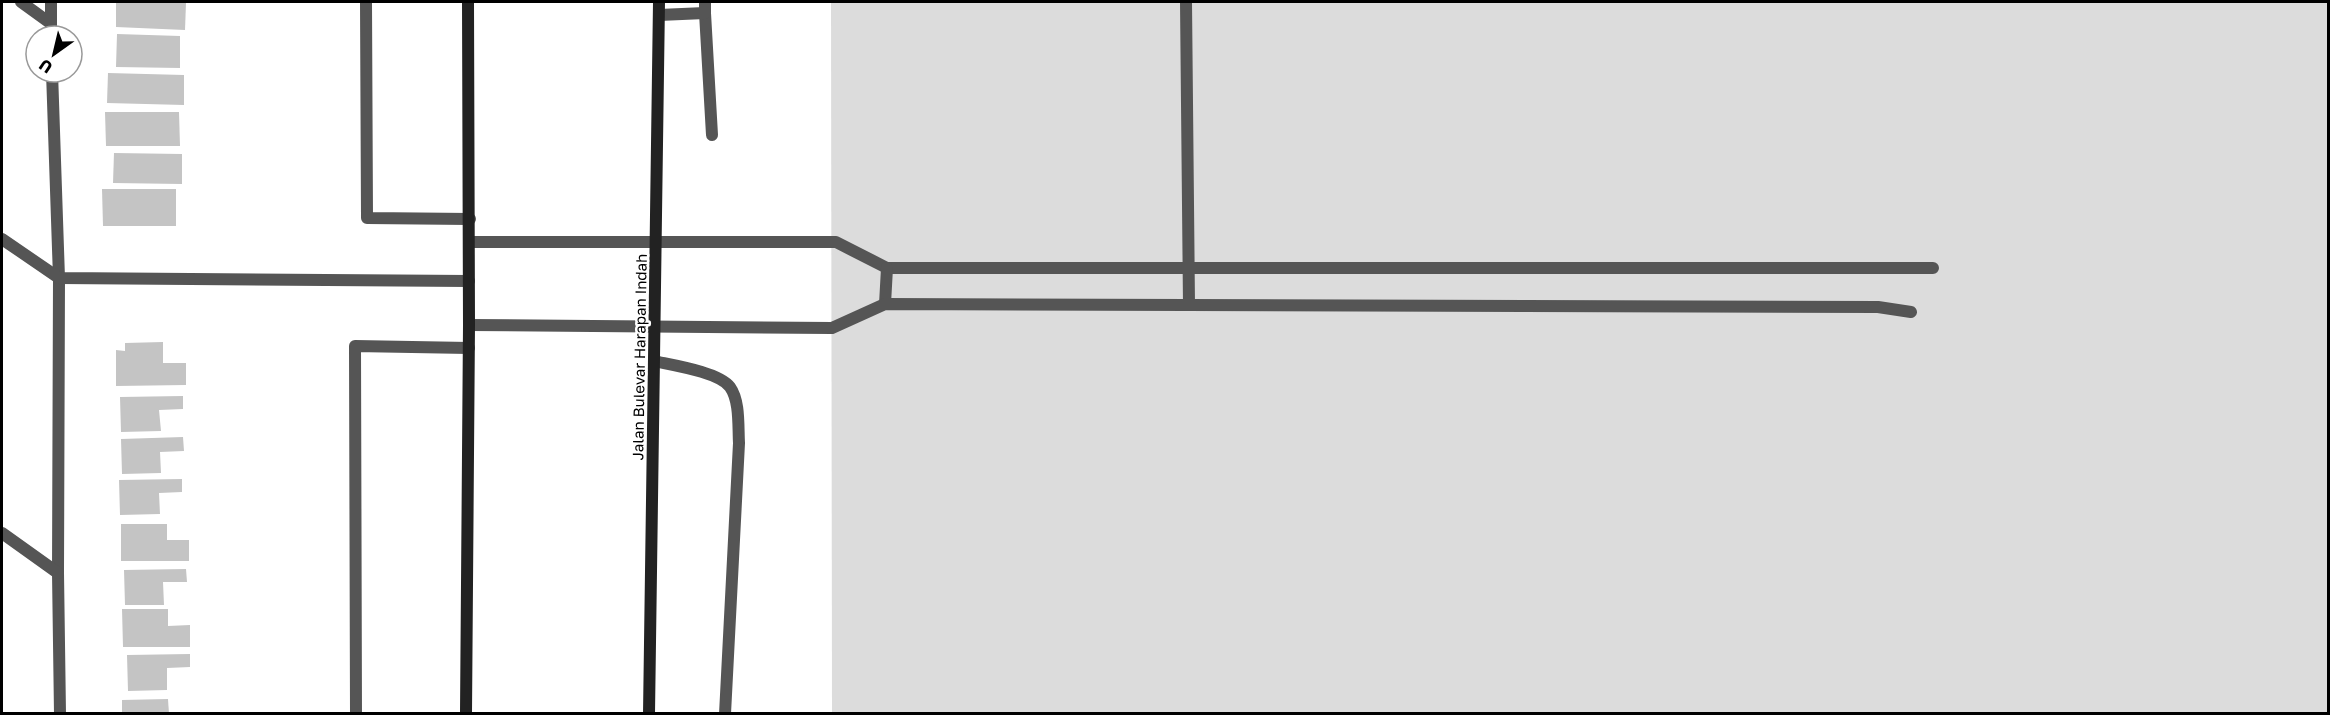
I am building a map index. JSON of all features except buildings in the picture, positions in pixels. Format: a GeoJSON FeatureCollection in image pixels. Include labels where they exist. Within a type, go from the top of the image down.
{"type":"FeatureCollection","features":[{"type":"Feature","properties":{"kind":"street"},"geometry":{"type":"LineString","coordinates":[[21,2],[50,23]]}},
{"type":"Feature","properties":{"kind":"street"},"geometry":{"type":"LineString","coordinates":[[50,23],[51,2]]}},
{"type":"Feature","properties":{"kind":"street"},"geometry":{"type":"LineString","coordinates":[[366,2],[367,218],[470,219]]}},
{"type":"Feature","properties":{"kind":"street"},"geometry":{"type":"LineString","coordinates":[[466,714],[470,325],[468,2]]}},
{"type":"Feature","properties":{"kind":"street","name":"Jalan Bulevar Harapan Indah"},"geometry":{"type":"LineString","coordinates":[[648,714],[659,2]]}},
{"type":"Feature","properties":{"kind":"street"},"geometry":{"type":"LineString","coordinates":[[1186,2],[1189,304]]}},
{"type":"Feature","properties":{"kind":"street"},"geometry":{"type":"LineString","coordinates":[[659,15],[705,7],[712,135]]}},
{"type":"Feature","properties":{"kind":"street"},"geometry":{"type":"LineString","coordinates":[[52,84],[59,278],[60,714]]}},
{"type":"Feature","properties":{"kind":"street"},"geometry":{"type":"LineString","coordinates":[[2,239],[59,278],[469,281]]}},
{"type":"Feature","properties":{"kind":"street"},"geometry":{"type":"LineString","coordinates":[[469,242],[836,242],[886,268],[1933,268]]}},
{"type":"Feature","properties":{"kind":"street"},"geometry":{"type":"LineString","coordinates":[[885,304],[886,268]]}},
{"type":"Feature","properties":{"kind":"street"},"geometry":{"type":"LineString","coordinates":[[470,325],[832,328],[885,304],[1878,307],[1911,312]]}},
{"type":"Feature","properties":{"kind":"street"},"geometry":{"type":"LineString","coordinates":[[356,714],[355,346],[469,348]]}},
{"type":"Feature","properties":{"kind":"street"},"geometry":{"type":"LineString","coordinates":[[654,360],[720,378],[730,387],[738,416],[739,443],[725,714]]}},
{"type":"Feature","properties":{"kind":"street"},"geometry":{"type":"LineString","coordinates":[[2,532],[58,573]]}},
{"type":"Feature","properties":{"kind":"shaded area"},"geometry":{"type":"Polygon","coordinates":[[[831,2],[2328,2],[2328,713],[832,713],[831,2]]]}}]}
